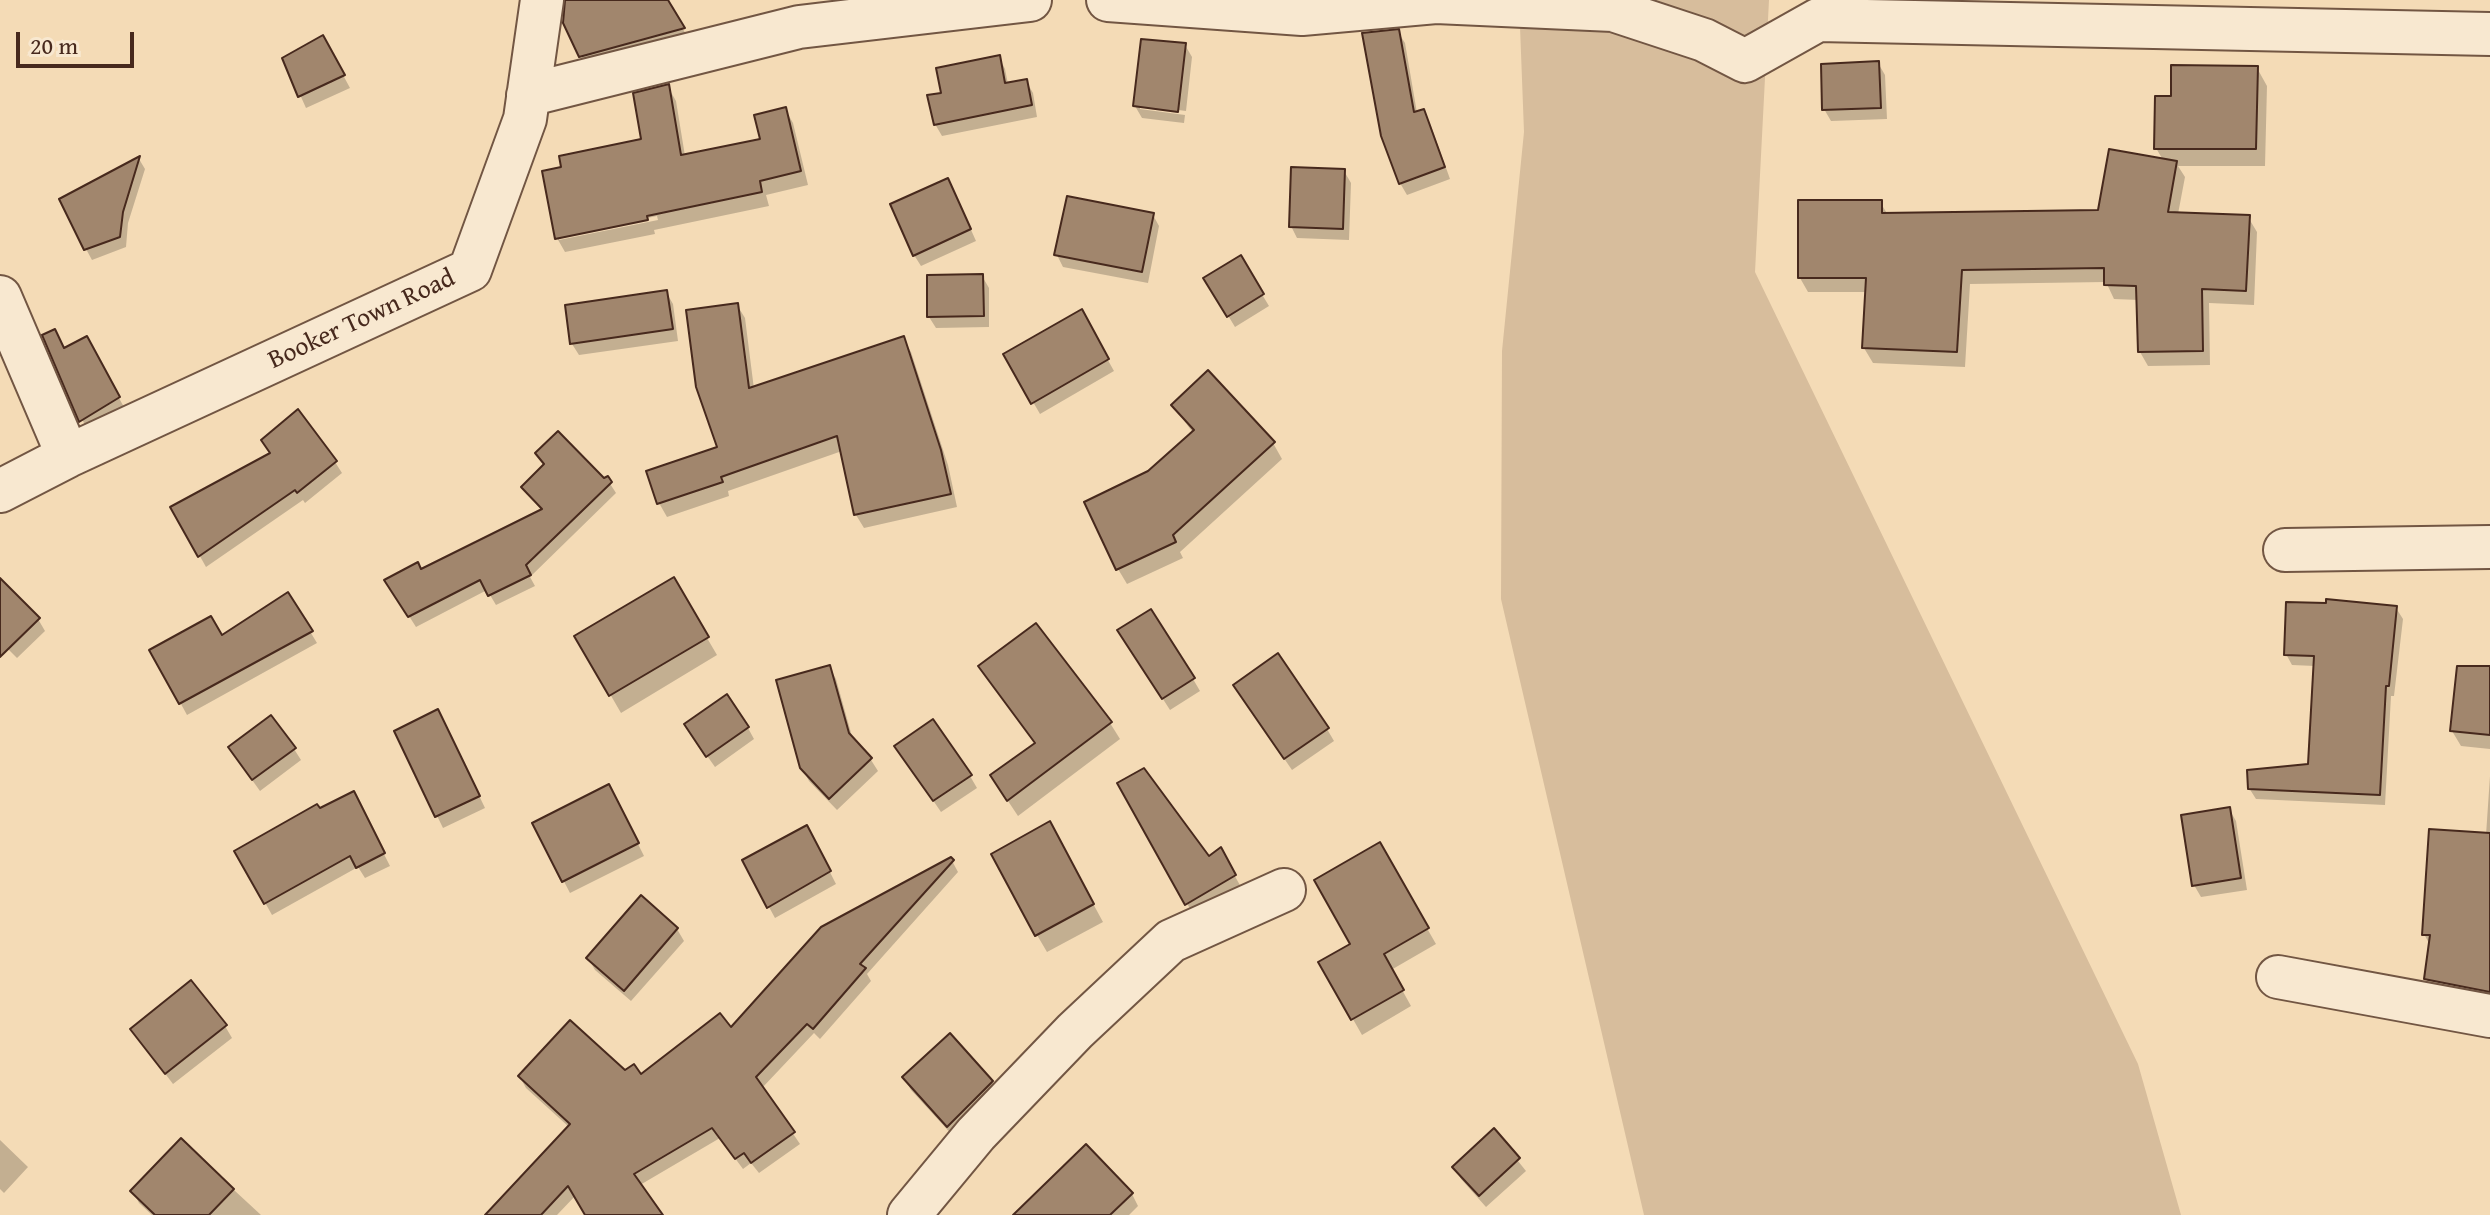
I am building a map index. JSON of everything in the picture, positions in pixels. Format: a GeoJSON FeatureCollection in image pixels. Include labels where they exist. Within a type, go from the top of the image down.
{"type":"FeatureCollection","features":[{"type":"Feature","properties":{"kind":"street","name":"Booker Town Road"},"geometry":{"type":"LineString","coordinates":[[0,491],[68,456],[470,270],[525,119],[542,0]]}},
{"type":"Feature","properties":{"kind":"street"},"geometry":{"type":"LineString","coordinates":[[528,95],[799,27],[1030,0]]}},
{"type":"Feature","properties":{"kind":"street"},"geometry":{"type":"LineString","coordinates":[[1108,0],[1302,14],[1436,2],[1613,10],[1704,40],[1745,61],[1818,20],[2490,34]]}},
{"type":"Feature","properties":{"kind":"street"},"geometry":{"type":"LineString","coordinates":[[0,297],[68,456]]}},
{"type":"Feature","properties":{"kind":"street"},"geometry":{"type":"LineString","coordinates":[[2285,550],[2490,547]]}},
{"type":"Feature","properties":{"kind":"street"},"geometry":{"type":"LineString","coordinates":[[909,1215],[976,1134],[1075,1031],[1171,941],[1284,890]]}},
{"type":"Feature","properties":{"kind":"street"},"geometry":{"type":"LineString","coordinates":[[2278,977],[2490,1016]]}},
{"type":"Feature","properties":{"kind":"shaded area"},"geometry":{"type":"Polygon","coordinates":[[[1519,0],[1769,0],[1755,272],[2138,1064],[2181,1215],[1644,1215],[1501,599],[1502,351],[1524,132],[1519,0]]]}},
{"type":"Feature","properties":{"kind":"building"},"geometry":{"type":"Polygon","coordinates":[[[565,0],[668,0],[685,28],[579,57],[563,23],[565,0]]]}},
{"type":"Feature","properties":{"kind":"building"},"geometry":{"type":"Polygon","coordinates":[[[1399,29],[1414,112],[1424,109],[1445,167],[1399,184],[1381,136],[1362,33],[1399,29]]]}},
{"type":"Feature","properties":{"kind":"building"},"geometry":{"type":"Polygon","coordinates":[[[323,35],[345,75],[298,97],[282,58],[323,35]]]}},
{"type":"Feature","properties":{"kind":"building"},"geometry":{"type":"Polygon","coordinates":[[[1141,39],[1186,43],[1178,112],[1133,106],[1141,39]]]}},
{"type":"Feature","properties":{"kind":"building"},"geometry":{"type":"Polygon","coordinates":[[[1000,55],[1005,83],[1027,79],[1032,105],[934,125],[927,95],[941,93],[936,68],[1000,55]]]}},
{"type":"Feature","properties":{"kind":"building"},"geometry":{"type":"Polygon","coordinates":[[[1879,61],[1881,108],[1822,110],[1821,64],[1879,61]]]}},
{"type":"Feature","properties":{"kind":"building"},"geometry":{"type":"Polygon","coordinates":[[[2171,65],[2258,66],[2256,149],[2154,149],[2155,96],[2171,96],[2171,65]]]}},
{"type":"Feature","properties":{"kind":"building"},"geometry":{"type":"Polygon","coordinates":[[[669,84],[681,155],[760,139],[754,115],[786,107],[801,171],[760,181],[762,192],[555,239],[542,171],[561,167],[559,156],[641,139],[633,93],[669,84]]]}},
{"type":"Feature","properties":{"kind":"building"},"geometry":{"type":"Polygon","coordinates":[[[2109,149],[2177,161],[2168,212],[2250,215],[2246,291],[2202,289],[2203,351],[2138,352],[2136,286],[2104,285],[2104,268],[1962,270],[1957,352],[1862,348],[1866,278],[1798,278],[1798,200],[1882,200],[1882,213],[2098,210],[2109,149]]]}},
{"type":"Feature","properties":{"kind":"building"},"geometry":{"type":"Polygon","coordinates":[[[140,156],[123,212],[120,237],[84,250],[59,199],[140,156]]]}},
{"type":"Feature","properties":{"kind":"building"},"geometry":{"type":"Polygon","coordinates":[[[1291,167],[1345,169],[1343,229],[1289,227],[1291,167]]]}},
{"type":"Feature","properties":{"kind":"building"},"geometry":{"type":"Polygon","coordinates":[[[948,178],[971,229],[913,256],[890,204],[948,178]]]}},
{"type":"Feature","properties":{"kind":"building"},"geometry":{"type":"Polygon","coordinates":[[[1067,196],[1154,213],[1142,272],[1054,255],[1067,196]]]}},
{"type":"Feature","properties":{"kind":"building"},"geometry":{"type":"Polygon","coordinates":[[[1241,255],[1264,294],[1227,317],[1203,278],[1241,255]]]}},
{"type":"Feature","properties":{"kind":"building"},"geometry":{"type":"Polygon","coordinates":[[[983,274],[984,316],[927,317],[927,275],[983,274]]]}},
{"type":"Feature","properties":{"kind":"building"},"geometry":{"type":"Polygon","coordinates":[[[667,290],[673,329],[570,344],[565,305],[667,290]]]}},
{"type":"Feature","properties":{"kind":"building"},"geometry":{"type":"Polygon","coordinates":[[[738,303],[749,388],[904,336],[941,450],[951,494],[854,515],[837,436],[721,477],[723,482],[657,504],[646,471],[717,447],[696,387],[686,310],[738,303]]]}},
{"type":"Feature","properties":{"kind":"building"},"geometry":{"type":"Polygon","coordinates":[[[1082,309],[1109,359],[1031,404],[1003,354],[1082,309]]]}},
{"type":"Feature","properties":{"kind":"building"},"geometry":{"type":"Polygon","coordinates":[[[55,329],[64,348],[87,336],[120,397],[79,422],[42,335],[55,329]]]}},
{"type":"Feature","properties":{"kind":"building"},"geometry":{"type":"Polygon","coordinates":[[[1208,370],[1275,442],[1173,535],[1176,542],[1116,570],[1084,502],[1148,471],[1194,430],[1171,405],[1208,370]]]}},
{"type":"Feature","properties":{"kind":"building"},"geometry":{"type":"Polygon","coordinates":[[[298,409],[337,461],[297,493],[295,490],[198,557],[170,507],[270,453],[261,440],[298,409]]]}},
{"type":"Feature","properties":{"kind":"building"},"geometry":{"type":"Polygon","coordinates":[[[558,431],[604,478],[608,476],[612,482],[526,565],[531,575],[488,596],[480,580],[408,617],[384,580],[418,562],[421,569],[542,509],[521,487],[544,464],[535,453],[558,431]]]}},
{"type":"Feature","properties":{"kind":"building"},"geometry":{"type":"Polygon","coordinates":[[[674,577],[709,637],[609,696],[574,636],[674,577]]]}},
{"type":"Feature","properties":{"kind":"building"},"geometry":{"type":"Polygon","coordinates":[[[0,578],[40,618],[0,657],[0,578]]]}},
{"type":"Feature","properties":{"kind":"building"},"geometry":{"type":"Polygon","coordinates":[[[288,592],[313,631],[179,704],[149,650],[211,616],[222,635],[288,592]]]}},
{"type":"Feature","properties":{"kind":"building"},"geometry":{"type":"Polygon","coordinates":[[[2326,599],[2397,606],[2389,686],[2386,686],[2380,795],[2248,789],[2247,770],[2308,764],[2314,656],[2284,655],[2286,602],[2326,603],[2326,599]]]}},
{"type":"Feature","properties":{"kind":"building"},"geometry":{"type":"Polygon","coordinates":[[[1151,609],[1195,678],[1162,699],[1117,630],[1151,609]]]}},
{"type":"Feature","properties":{"kind":"building"},"geometry":{"type":"Polygon","coordinates":[[[1036,623],[1112,722],[1007,801],[990,775],[1035,743],[978,666],[1036,623]]]}},
{"type":"Feature","properties":{"kind":"building"},"geometry":{"type":"Polygon","coordinates":[[[1278,653],[1329,728],[1284,759],[1233,685],[1278,653]]]}},
{"type":"Feature","properties":{"kind":"building"},"geometry":{"type":"Polygon","coordinates":[[[830,665],[849,733],[872,758],[829,799],[800,768],[776,680],[830,665]]]}},
{"type":"Feature","properties":{"kind":"building"},"geometry":{"type":"Polygon","coordinates":[[[2457,666],[2490,666],[2490,735],[2450,731],[2457,666]]]}},
{"type":"Feature","properties":{"kind":"building"},"geometry":{"type":"Polygon","coordinates":[[[727,694],[749,727],[706,757],[684,724],[727,694]]]}},
{"type":"Feature","properties":{"kind":"building"},"geometry":{"type":"Polygon","coordinates":[[[438,709],[480,796],[435,817],[394,731],[438,709]]]}},
{"type":"Feature","properties":{"kind":"building"},"geometry":{"type":"Polygon","coordinates":[[[271,715],[296,748],[252,780],[228,747],[271,715]]]}},
{"type":"Feature","properties":{"kind":"building"},"geometry":{"type":"Polygon","coordinates":[[[933,719],[972,775],[933,801],[894,746],[933,719]]]}},
{"type":"Feature","properties":{"kind":"building"},"geometry":{"type":"Polygon","coordinates":[[[1144,768],[1209,856],[1221,847],[1236,875],[1185,905],[1117,783],[1144,768]]]}},
{"type":"Feature","properties":{"kind":"building"},"geometry":{"type":"Polygon","coordinates":[[[609,784],[639,843],[562,882],[532,823],[609,784]]]}},
{"type":"Feature","properties":{"kind":"building"},"geometry":{"type":"Polygon","coordinates":[[[354,791],[385,853],[356,868],[350,856],[264,904],[234,851],[317,804],[320,808],[354,791]]]}},
{"type":"Feature","properties":{"kind":"building"},"geometry":{"type":"Polygon","coordinates":[[[2230,807],[2241,878],[2192,886],[2181,815],[2230,807]]]}},
{"type":"Feature","properties":{"kind":"building"},"geometry":{"type":"Polygon","coordinates":[[[1050,821],[1094,904],[1035,936],[991,854],[1050,821]]]}},
{"type":"Feature","properties":{"kind":"building"},"geometry":{"type":"Polygon","coordinates":[[[807,825],[831,871],[767,908],[742,860],[807,825]]]}},
{"type":"Feature","properties":{"kind":"building"},"geometry":{"type":"Polygon","coordinates":[[[2429,829],[2490,833],[2490,992],[2424,979],[2430,935],[2422,935],[2429,829]]]}},
{"type":"Feature","properties":{"kind":"building"},"geometry":{"type":"Polygon","coordinates":[[[1380,842],[1429,928],[1384,954],[1404,990],[1351,1020],[1318,962],[1350,944],[1314,880],[1380,842]]]}},
{"type":"Feature","properties":{"kind":"building"},"geometry":{"type":"Polygon","coordinates":[[[951,857],[954,860],[860,964],[866,968],[813,1029],[807,1024],[756,1077],[795,1132],[751,1163],[744,1153],[735,1159],[712,1128],[634,1174],[663,1215],[585,1215],[568,1186],[541,1215],[485,1215],[570,1124],[518,1076],[570,1020],[625,1070],[634,1064],[641,1074],[720,1013],[731,1027],[821,927],[951,857]]]}},
{"type":"Feature","properties":{"kind":"building"},"geometry":{"type":"Polygon","coordinates":[[[641,895],[678,928],[624,991],[586,958],[641,895]]]}},
{"type":"Feature","properties":{"kind":"building"},"geometry":{"type":"Polygon","coordinates":[[[191,980],[227,1025],[165,1074],[130,1029],[191,980]]]}},
{"type":"Feature","properties":{"kind":"building"},"geometry":{"type":"Polygon","coordinates":[[[950,1033],[993,1081],[947,1127],[902,1077],[950,1033]]]}},
{"type":"Feature","properties":{"kind":"building"},"geometry":{"type":"Polygon","coordinates":[[[1494,1128],[1520,1158],[1479,1196],[1452,1167],[1494,1128]]]}},
{"type":"Feature","properties":{"kind":"building"},"geometry":{"type":"Polygon","coordinates":[[[181,1138],[234,1189],[209,1215],[155,1215],[130,1191],[181,1138]]]}},
{"type":"Feature","properties":{"kind":"building"},"geometry":{"type":"Polygon","coordinates":[[[1086,1144],[1133,1193],[1110,1215],[1013,1215],[1086,1144]]]}}]}
